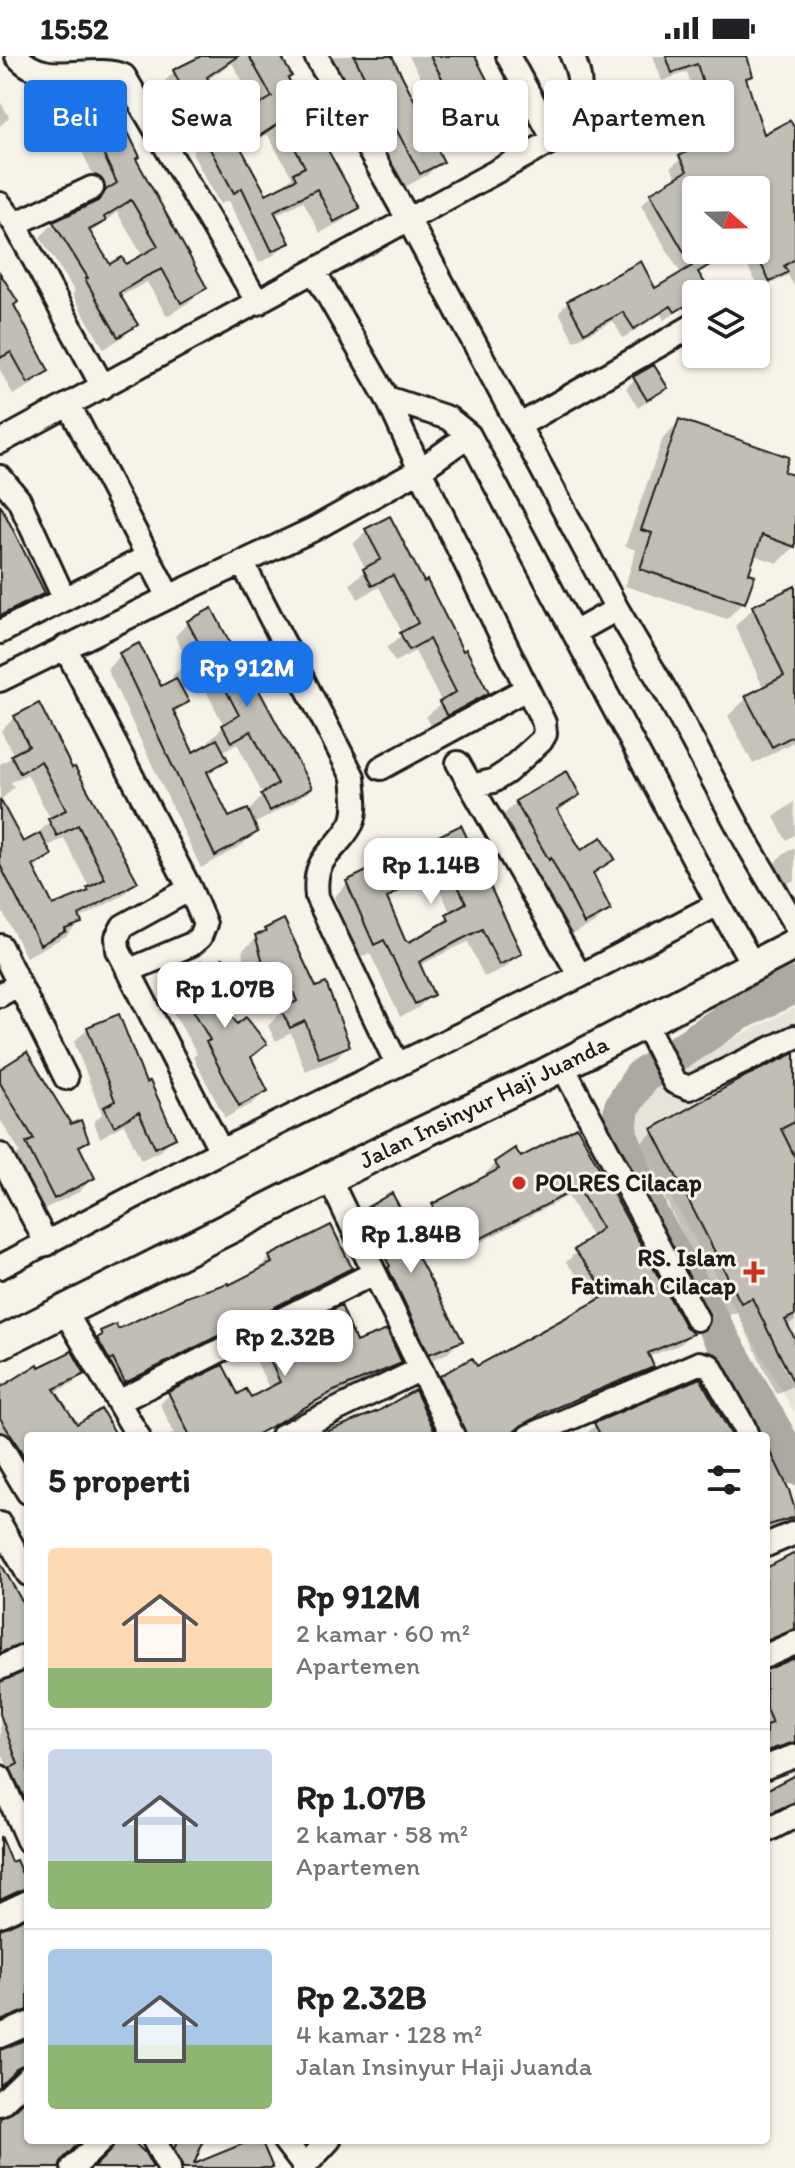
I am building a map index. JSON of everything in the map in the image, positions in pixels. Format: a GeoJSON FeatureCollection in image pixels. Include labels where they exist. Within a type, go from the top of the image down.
{"type":"FeatureCollection","features":[{"type":"Feature","properties":{"kind":"street"},"geometry":{"type":"LineString","coordinates":[[17,56],[40,71],[65,75],[102,71],[124,76],[258,303]]}},
{"type":"Feature","properties":{"kind":"street"},"geometry":{"type":"LineString","coordinates":[[316,56],[408,219],[617,609],[795,925]]}},
{"type":"Feature","properties":{"kind":"street"},"geometry":{"type":"LineString","coordinates":[[508,56],[544,122]]}},
{"type":"Feature","properties":{"kind":"street"},"geometry":{"type":"LineString","coordinates":[[572,56],[580,80]]}},
{"type":"Feature","properties":{"kind":"street"},"geometry":{"type":"LineString","coordinates":[[0,442],[544,145]]}},
{"type":"Feature","properties":{"kind":"street"},"geometry":{"type":"LineString","coordinates":[[15,224],[92,188]]}},
{"type":"Feature","properties":{"kind":"street"},"geometry":{"type":"LineString","coordinates":[[0,204],[15,224],[103,387]]}},
{"type":"Feature","properties":{"kind":"street"},"geometry":{"type":"LineString","coordinates":[[314,271],[387,398],[544,723],[545,734],[507,772],[493,781],[471,786]]}},
{"type":"Feature","properties":{"kind":"street"},"geometry":{"type":"LineString","coordinates":[[520,425],[682,332]]}},
{"type":"Feature","properties":{"kind":"street"},"geometry":{"type":"LineString","coordinates":[[387,398],[448,418],[469,435],[753,965]]}},
{"type":"Feature","properties":{"kind":"street"},"geometry":{"type":"LineString","coordinates":[[69,405],[169,597]]}},
{"type":"Feature","properties":{"kind":"street"},"geometry":{"type":"LineString","coordinates":[[0,680],[312,530],[420,470],[469,435]]}},
{"type":"Feature","properties":{"kind":"street"},"geometry":{"type":"LineString","coordinates":[[0,477],[19,500],[64,598]]}},
{"type":"Feature","properties":{"kind":"street"},"geometry":{"type":"LineString","coordinates":[[0,632],[147,557]]}},
{"type":"Feature","properties":{"kind":"street"},"geometry":{"type":"LineString","coordinates":[[242,562],[353,777],[355,805],[352,822],[316,872],[317,897],[397,1064]]}},
{"type":"Feature","properties":{"kind":"street"},"geometry":{"type":"LineString","coordinates":[[574,633],[617,609]]}},
{"type":"Feature","properties":{"kind":"street"},"geometry":{"type":"LineString","coordinates":[[65,647],[190,889],[205,924],[200,937],[192,944],[128,971]]}},
{"type":"Feature","properties":{"kind":"street"},"geometry":{"type":"LineString","coordinates":[[381,768],[526,689]]}},
{"type":"Feature","properties":{"kind":"street"},"geometry":{"type":"LineString","coordinates":[[458,763],[580,976]]}},
{"type":"Feature","properties":{"kind":"street"},"geometry":{"type":"LineString","coordinates":[[190,889],[123,926],[117,937],[118,950],[221,1151]]}},
{"type":"Feature","properties":{"kind":"street"},"geometry":{"type":"LineString","coordinates":[[0,1267],[221,1151],[580,976],[718,904]]}},
{"type":"Feature","properties":{"kind":"street","name":"Jalan Insinyur Haji Juanda"},"geometry":{"type":"LineString","coordinates":[[0,1343],[562,1065],[651,1036],[753,965],[795,944]]}},
{"type":"Feature","properties":{"kind":"street"},"geometry":{"type":"LineString","coordinates":[[0,946],[10,990],[66,1078]]}},
{"type":"Feature","properties":{"kind":"street"},"geometry":{"type":"LineString","coordinates":[[651,1036],[674,1082],[689,1088],[795,1037]]}},
{"type":"Feature","properties":{"kind":"street"},"geometry":{"type":"LineString","coordinates":[[562,1065],[697,1319]]}},
{"type":"Feature","properties":{"kind":"street"},"geometry":{"type":"LineString","coordinates":[[0,1155],[47,1244]]}},
{"type":"Feature","properties":{"kind":"street"},"geometry":{"type":"LineString","coordinates":[[329,1178],[451,1432]]}},
{"type":"Feature","properties":{"kind":"street"},"geometry":{"type":"LineString","coordinates":[[120,1401],[374,1273]]}},
{"type":"Feature","properties":{"kind":"street"},"geometry":{"type":"LineString","coordinates":[[64,1310],[136,1432]]}},
{"type":"Feature","properties":{"kind":"street"},"geometry":{"type":"LineString","coordinates":[[538,1432],[699,1363],[710,1366],[746,1432]]}},
{"type":"Feature","properties":{"kind":"street"},"geometry":{"type":"LineString","coordinates":[[290,1432],[421,1369]]}},
{"type":"Feature","properties":{"kind":"street"},"geometry":{"type":"LineString","coordinates":[[0,1445],[24,1485]]}},
{"type":"Feature","properties":{"kind":"street"},"geometry":{"type":"LineString","coordinates":[[0,1524],[24,1567]]}},
{"type":"Feature","properties":{"kind":"street"},"geometry":{"type":"LineString","coordinates":[[770,1543],[795,1533]]}},
{"type":"Feature","properties":{"kind":"street"},"geometry":{"type":"LineString","coordinates":[[770,1654],[795,1643]]}},
{"type":"Feature","properties":{"kind":"street"},"geometry":{"type":"LineString","coordinates":[[0,1668],[24,1657]]}},
{"type":"Feature","properties":{"kind":"street"},"geometry":{"type":"LineString","coordinates":[[770,1765],[795,1756]]}},
{"type":"Feature","properties":{"kind":"street"},"geometry":{"type":"LineString","coordinates":[[0,1777],[7,1810],[24,1835]]}},
{"type":"Feature","properties":{"kind":"street"},"geometry":{"type":"LineString","coordinates":[[770,1829],[795,1816]]}},
{"type":"Feature","properties":{"kind":"street"},"geometry":{"type":"LineString","coordinates":[[0,1915],[24,1904]]}},
{"type":"Feature","properties":{"kind":"street"},"geometry":{"type":"LineString","coordinates":[[0,2036],[24,2026]]}},
{"type":"Feature","properties":{"kind":"street"},"geometry":{"type":"LineString","coordinates":[[0,2104],[24,2081]]}},
{"type":"Feature","properties":{"kind":"street"},"geometry":{"type":"LineString","coordinates":[[73,2168],[98,2144]]}},
{"type":"Feature","properties":{"kind":"street"},"geometry":{"type":"LineString","coordinates":[[156,2144],[169,2168]]}},
{"type":"Feature","properties":{"kind":"street"},"geometry":{"type":"LineString","coordinates":[[287,2144],[304,2167],[323,2144]]}},
{"type":"Feature","properties":{"kind":"shaded area","name":"RS. Islam Fatimah Cilacap"},"geometry":{"type":"Polygon","coordinates":[[[795,1008],[795,1414],[632,1130],[635,1107],[652,1079],[795,1008]]]}},
{"type":"Feature","properties":{"kind":"building"},"geometry":{"type":"Polygon","coordinates":[[[201,56],[238,56],[207,77],[209,80],[178,80],[173,70],[201,56]]]}},
{"type":"Feature","properties":{"kind":"building"},"geometry":{"type":"Polygon","coordinates":[[[249,56],[281,56],[292,76],[276,80],[276,125],[260,136],[260,104],[272,97],[249,56]]]}},
{"type":"Feature","properties":{"kind":"building"},"geometry":{"type":"Polygon","coordinates":[[[354,56],[392,56],[413,97],[413,152],[439,152],[444,162],[420,174],[397,131],[397,80],[366,80],[354,56]]]}},
{"type":"Feature","properties":{"kind":"building"},"geometry":{"type":"Polygon","coordinates":[[[430,56],[475,56],[487,80],[443,80],[430,56]]]}},
{"type":"Feature","properties":{"kind":"building"},"geometry":{"type":"Polygon","coordinates":[[[666,56],[747,56],[753,76],[746,78],[764,134],[790,120],[795,129],[795,259],[784,266],[788,272],[770,282],[761,264],[770,264],[770,176],[682,176],[682,249],[650,193],[687,171],[679,156],[686,152],[734,152],[734,80],[702,80],[697,64],[672,73],[666,56]]]}},
{"type":"Feature","properties":{"kind":"building"},"geometry":{"type":"Polygon","coordinates":[[[127,130],[140,157],[136,159],[207,288],[181,303],[162,269],[147,276],[119,293],[138,325],[118,337],[85,279],[88,278],[53,222],[98,201],[106,190],[117,183],[102,152],[127,152],[127,130]],[[131,200],[104,217],[106,221],[89,230],[110,264],[122,257],[126,264],[158,246],[131,200]]]}},
{"type":"Feature","properties":{"kind":"building"},"geometry":{"type":"Polygon","coordinates":[[[212,152],[243,152],[266,194],[296,179],[293,173],[305,167],[297,152],[329,152],[360,208],[334,222],[317,189],[274,211],[290,243],[272,251],[242,188],[234,193],[212,152]]]}},
{"type":"Feature","properties":{"kind":"building"},"geometry":{"type":"Polygon","coordinates":[[[641,261],[655,288],[692,266],[711,264],[698,272],[703,280],[682,280],[682,308],[675,312],[671,306],[634,329],[623,312],[584,333],[567,301],[641,261]]]}},
{"type":"Feature","properties":{"kind":"building"},"geometry":{"type":"Polygon","coordinates":[[[0,273],[18,302],[14,305],[49,371],[28,383],[11,352],[0,358],[0,273]]]}},
{"type":"Feature","properties":{"kind":"building"},"geometry":{"type":"Polygon","coordinates":[[[654,365],[668,388],[647,400],[633,377],[654,365]]]}},
{"type":"Feature","properties":{"kind":"building"},"geometry":{"type":"Polygon","coordinates":[[[679,419],[789,457],[784,472],[795,476],[795,547],[762,535],[749,573],[755,575],[745,603],[640,569],[652,533],[641,530],[679,419]]]}},
{"type":"Feature","properties":{"kind":"building"},"geometry":{"type":"Polygon","coordinates":[[[0,504],[45,593],[0,616],[0,504]]]}},
{"type":"Feature","properties":{"kind":"building"},"geometry":{"type":"Polygon","coordinates":[[[390,516],[424,582],[427,580],[463,651],[466,649],[489,693],[447,716],[439,702],[456,692],[429,639],[409,650],[400,633],[418,623],[393,575],[372,586],[363,569],[381,559],[365,529],[390,516]]]}},
{"type":"Feature","properties":{"kind":"building"},"geometry":{"type":"Polygon","coordinates":[[[795,586],[795,735],[772,747],[745,696],[784,676],[752,606],[795,586]]]}},
{"type":"Feature","properties":{"kind":"building"},"geometry":{"type":"Polygon","coordinates":[[[212,608],[312,788],[270,811],[261,794],[278,784],[251,731],[231,742],[222,725],[239,715],[214,667],[194,678],[185,661],[203,651],[187,621],[212,608]]]}},
{"type":"Feature","properties":{"kind":"building"},"geometry":{"type":"Polygon","coordinates":[[[139,643],[161,686],[176,678],[189,702],[173,710],[193,752],[217,739],[228,760],[207,772],[229,817],[248,809],[258,832],[215,856],[119,653],[139,643]]]}},
{"type":"Feature","properties":{"kind":"building"},"geometry":{"type":"Polygon","coordinates":[[[39,703],[72,768],[75,767],[138,882],[79,915],[82,923],[65,929],[40,945],[0,865],[0,799],[23,842],[40,833],[52,855],[33,866],[53,905],[89,891],[87,888],[105,879],[78,825],[57,836],[48,819],[66,810],[41,761],[20,773],[11,755],[29,746],[14,716],[39,703]]]}},
{"type":"Feature","properties":{"kind":"building"},"geometry":{"type":"Polygon","coordinates":[[[567,771],[580,795],[557,809],[581,850],[602,837],[615,859],[593,873],[611,910],[584,924],[551,858],[549,860],[515,801],[567,771]]]}},
{"type":"Feature","properties":{"kind":"building"},"geometry":{"type":"Polygon","coordinates":[[[461,825],[522,954],[499,965],[482,929],[419,962],[434,995],[415,1004],[384,940],[374,945],[346,881],[461,825]],[[447,862],[404,883],[405,886],[387,898],[405,940],[409,942],[449,920],[446,914],[466,903],[447,862]]]}},
{"type":"Feature","properties":{"kind":"building"},"geometry":{"type":"Polygon","coordinates":[[[284,919],[316,987],[326,983],[350,1046],[319,1058],[305,1021],[290,1028],[281,1010],[297,1001],[281,964],[265,969],[255,935],[266,932],[264,929],[284,919]]]}},
{"type":"Feature","properties":{"kind":"building"},"geometry":{"type":"Polygon","coordinates":[[[223,958],[235,978],[217,990],[237,1024],[246,1017],[267,1044],[251,1057],[268,1091],[239,1106],[206,1042],[210,1040],[175,978],[201,962],[205,969],[223,958]]]}},
{"type":"Feature","properties":{"kind":"building"},"geometry":{"type":"Polygon","coordinates":[[[119,1014],[146,1083],[150,1081],[176,1138],[155,1148],[139,1112],[114,1126],[104,1107],[115,1101],[87,1027],[119,1014]]]}},
{"type":"Feature","properties":{"kind":"building"},"geometry":{"type":"Polygon","coordinates":[[[27,1052],[71,1124],[81,1120],[89,1141],[79,1146],[95,1178],[54,1199],[26,1143],[34,1139],[0,1083],[0,1069],[27,1052]]]}},
{"type":"Feature","properties":{"kind":"building","name":"RS. Islam Fatimah Cilacap"},"geometry":{"type":"Polygon","coordinates":[[[795,1053],[795,1122],[781,1129],[795,1157],[795,1315],[785,1320],[795,1339],[795,1386],[752,1298],[741,1303],[652,1129],[748,1075],[795,1053]]]}},
{"type":"Feature","properties":{"kind":"building"},"geometry":{"type":"Polygon","coordinates":[[[577,1127],[685,1326],[693,1334],[648,1353],[654,1367],[543,1413],[512,1432],[465,1432],[440,1376],[472,1358],[477,1366],[609,1294],[574,1250],[602,1228],[578,1188],[457,1251],[432,1204],[499,1169],[494,1162],[515,1148],[521,1157],[577,1127]]]}},
{"type":"Feature","properties":{"kind":"building"},"geometry":{"type":"Polygon","coordinates":[[[392,1193],[416,1238],[410,1242],[463,1341],[429,1354],[388,1268],[390,1266],[361,1211],[392,1193]]]}},
{"type":"Feature","properties":{"kind":"building"},"geometry":{"type":"Polygon","coordinates":[[[331,1225],[352,1268],[125,1383],[113,1359],[110,1361],[97,1338],[102,1335],[100,1331],[116,1324],[118,1329],[186,1297],[229,1285],[272,1263],[269,1256],[331,1225]]]}},
{"type":"Feature","properties":{"kind":"building"},"geometry":{"type":"Polygon","coordinates":[[[341,1305],[356,1342],[387,1330],[402,1363],[334,1391],[261,1432],[188,1432],[168,1392],[223,1365],[238,1394],[246,1389],[251,1397],[280,1382],[263,1345],[341,1305]]]}},
{"type":"Feature","properties":{"kind":"building"},"geometry":{"type":"Polygon","coordinates":[[[72,1351],[85,1374],[54,1389],[77,1424],[101,1409],[115,1432],[24,1432],[24,1456],[0,1418],[0,1388],[38,1364],[39,1367],[72,1351]]]}},
{"type":"Feature","properties":{"kind":"building"},"geometry":{"type":"Polygon","coordinates":[[[700,1378],[730,1432],[599,1432],[594,1423],[700,1378]]]}},
{"type":"Feature","properties":{"kind":"building"},"geometry":{"type":"Polygon","coordinates":[[[415,1390],[435,1432],[326,1432],[378,1411],[415,1390]]]}},
{"type":"Feature","properties":{"kind":"building"},"geometry":{"type":"Polygon","coordinates":[[[770,1450],[789,1490],[795,1517],[770,1525],[770,1450]]]}},
{"type":"Feature","properties":{"kind":"building"},"geometry":{"type":"Polygon","coordinates":[[[795,1553],[795,1629],[770,1639],[770,1566],[795,1553]]]}},
{"type":"Feature","properties":{"kind":"building"},"geometry":{"type":"Polygon","coordinates":[[[0,1562],[24,1605],[24,1643],[0,1653],[0,1562]]]}},
{"type":"Feature","properties":{"kind":"building"},"geometry":{"type":"Polygon","coordinates":[[[795,1658],[795,1742],[770,1750],[772,1723],[770,1668],[795,1658]]]}},
{"type":"Feature","properties":{"kind":"building"},"geometry":{"type":"Polygon","coordinates":[[[24,1672],[24,1798],[10,1768],[18,1764],[0,1714],[0,1682],[24,1672]]]}},
{"type":"Feature","properties":{"kind":"building"},"geometry":{"type":"Polygon","coordinates":[[[795,1775],[795,1802],[770,1813],[770,1788],[795,1775]]]}},
{"type":"Feature","properties":{"kind":"building"},"geometry":{"type":"Polygon","coordinates":[[[0,1836],[11,1862],[16,1860],[24,1878],[24,1889],[0,1900],[0,1836]]]}},
{"type":"Feature","properties":{"kind":"building"},"geometry":{"type":"Polygon","coordinates":[[[24,1919],[24,2012],[0,2021],[0,1929],[24,1919]]]}},
{"type":"Feature","properties":{"kind":"building"},"geometry":{"type":"Polygon","coordinates":[[[24,2041],[24,2065],[0,2085],[0,2050],[24,2041]]]}},
{"type":"Feature","properties":{"kind":"building"},"geometry":{"type":"Polygon","coordinates":[[[24,2100],[24,2144],[78,2144],[63,2159],[59,2168],[0,2168],[0,2118],[10,2114],[24,2100]]]}},
{"type":"Feature","properties":{"kind":"building"},"geometry":{"type":"Polygon","coordinates":[[[114,2144],[136,2144],[153,2168],[93,2168],[114,2144]]]}},
{"type":"Feature","properties":{"kind":"building"},"geometry":{"type":"Polygon","coordinates":[[[176,2144],[202,2144],[194,2164],[242,2144],[263,2144],[273,2168],[183,2168],[174,2149],[176,2144]]]}},
{"type":"Feature","properties":{"kind":"waterway"},"geometry":{"type":"LineString","coordinates":[[795,985],[735,1015],[641,1077],[622,1107],[619,1132],[650,1213],[795,1467]]}},
{"type":"Feature","properties":{"kind":"place","name":"POLRES Cilacap"},"geometry":{"type":"Point","coordinates":[519,1183]}},
{"type":"Feature","properties":{"kind":"place","name":"RS. Islam Fatimah Cilacap"},"geometry":{"type":"Point","coordinates":[754,1272]}}]}
